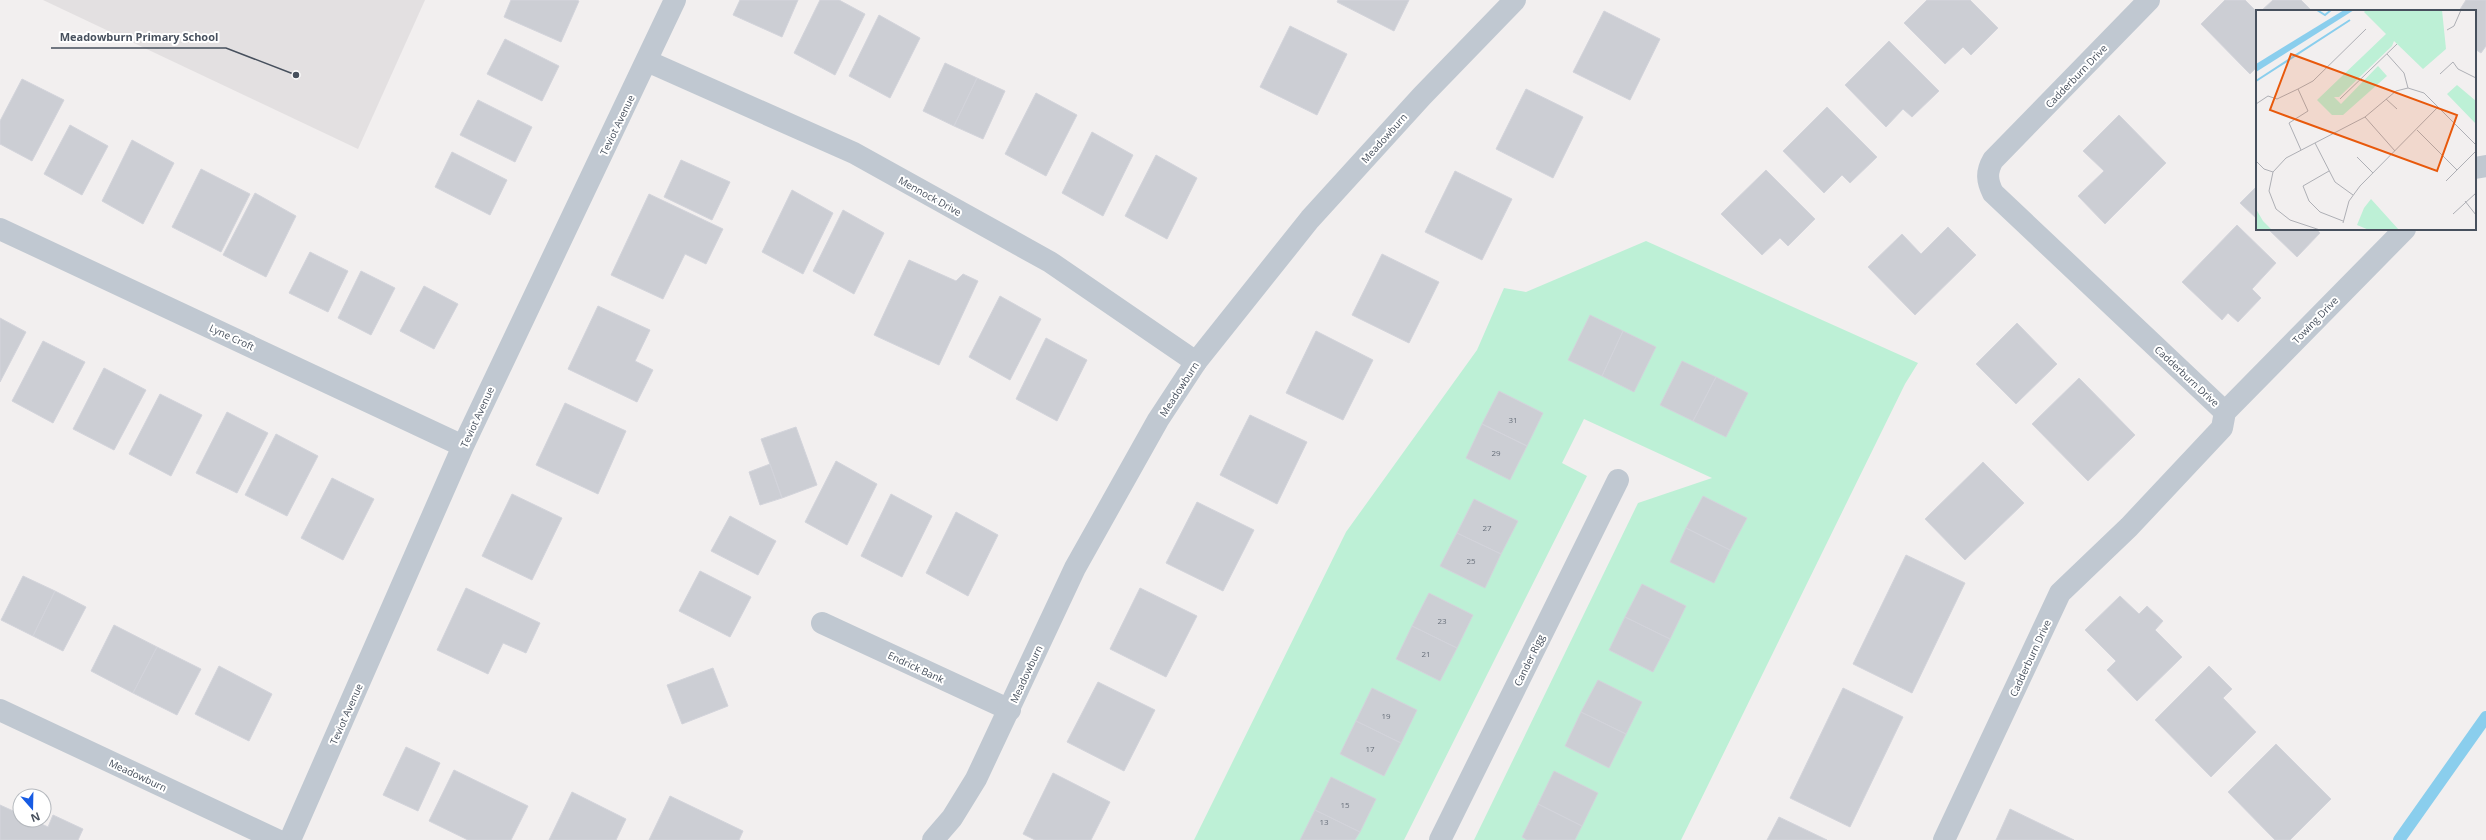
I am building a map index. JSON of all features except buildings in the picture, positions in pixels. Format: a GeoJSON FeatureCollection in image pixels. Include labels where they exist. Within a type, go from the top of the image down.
{"type":"FeatureCollection","features":[{"type":"Feature","properties":{"kind":"street","name":"Teviot Avenue"},"geometry":{"type":"LineString","coordinates":[[290,840],[463,446],[647,62],[675,0]]}},
{"type":"Feature","properties":{"kind":"street","name":"Meadowburn"},"geometry":{"type":"LineString","coordinates":[[933,840],[952,818],[976,779],[1010,710],[1075,568],[1158,420],[1196,362],[1310,219],[1422,96],[1515,0]]}},
{"type":"Feature","properties":{"kind":"street","name":"Cadderburn Drive"},"geometry":{"type":"LineString","coordinates":[[1944,840],[2060,593],[2209,445],[2222,428],[2225,412],[2004,203],[1993,192],[1989,184],[1989,167],[1994,160],[2149,0]]}},
{"type":"Feature","properties":{"kind":"street","name":"Mennock Drive"},"geometry":{"type":"LineString","coordinates":[[647,62],[854,153],[1050,262],[1196,362]]}},
{"type":"Feature","properties":{"kind":"street"},"geometry":{"type":"LineString","coordinates":[[2476,168],[2486,166]]}},
{"type":"Feature","properties":{"kind":"street","name":"Lyne Croft"},"geometry":{"type":"LineString","coordinates":[[0,228],[463,446]]}},
{"type":"Feature","properties":{"kind":"street","name":"Towing Drive"},"geometry":{"type":"LineString","coordinates":[[2225,412],[2404,230]]}},
{"type":"Feature","properties":{"kind":"street","name":"Cander Rigg"},"geometry":{"type":"LineString","coordinates":[[1440,840],[1618,480]]}},
{"type":"Feature","properties":{"kind":"street","name":"Endrick Bank"},"geometry":{"type":"LineString","coordinates":[[822,623],[1010,710]]}},
{"type":"Feature","properties":{"kind":"street","name":"Meadowburn"},"geometry":{"type":"LineString","coordinates":[[0,710],[276,840]]}},
{"type":"Feature","properties":{"kind":"shaded area"},"geometry":{"type":"Polygon","coordinates":[[[43,0],[425,0],[358,149],[43,0]]]}},
{"type":"Feature","properties":{"kind":"green space"},"geometry":{"type":"Polygon","coordinates":[[[1646,241],[1918,363],[1905,384],[1681,840],[1474,840],[1638,503],[1712,478],[1584,419],[1562,463],[1587,476],[1404,840],[1194,840],[1346,532],[1477,350],[1504,288],[1526,292],[1646,241]]]}},
{"type":"Feature","properties":{"kind":"waterway"},"geometry":{"type":"LineString","coordinates":[[2399,840],[2486,717]]}},
{"type":"Feature","properties":{"kind":"place","name":"Meadowburn Primary School"},"geometry":{"type":"Point","coordinates":[296,75]}}]}
